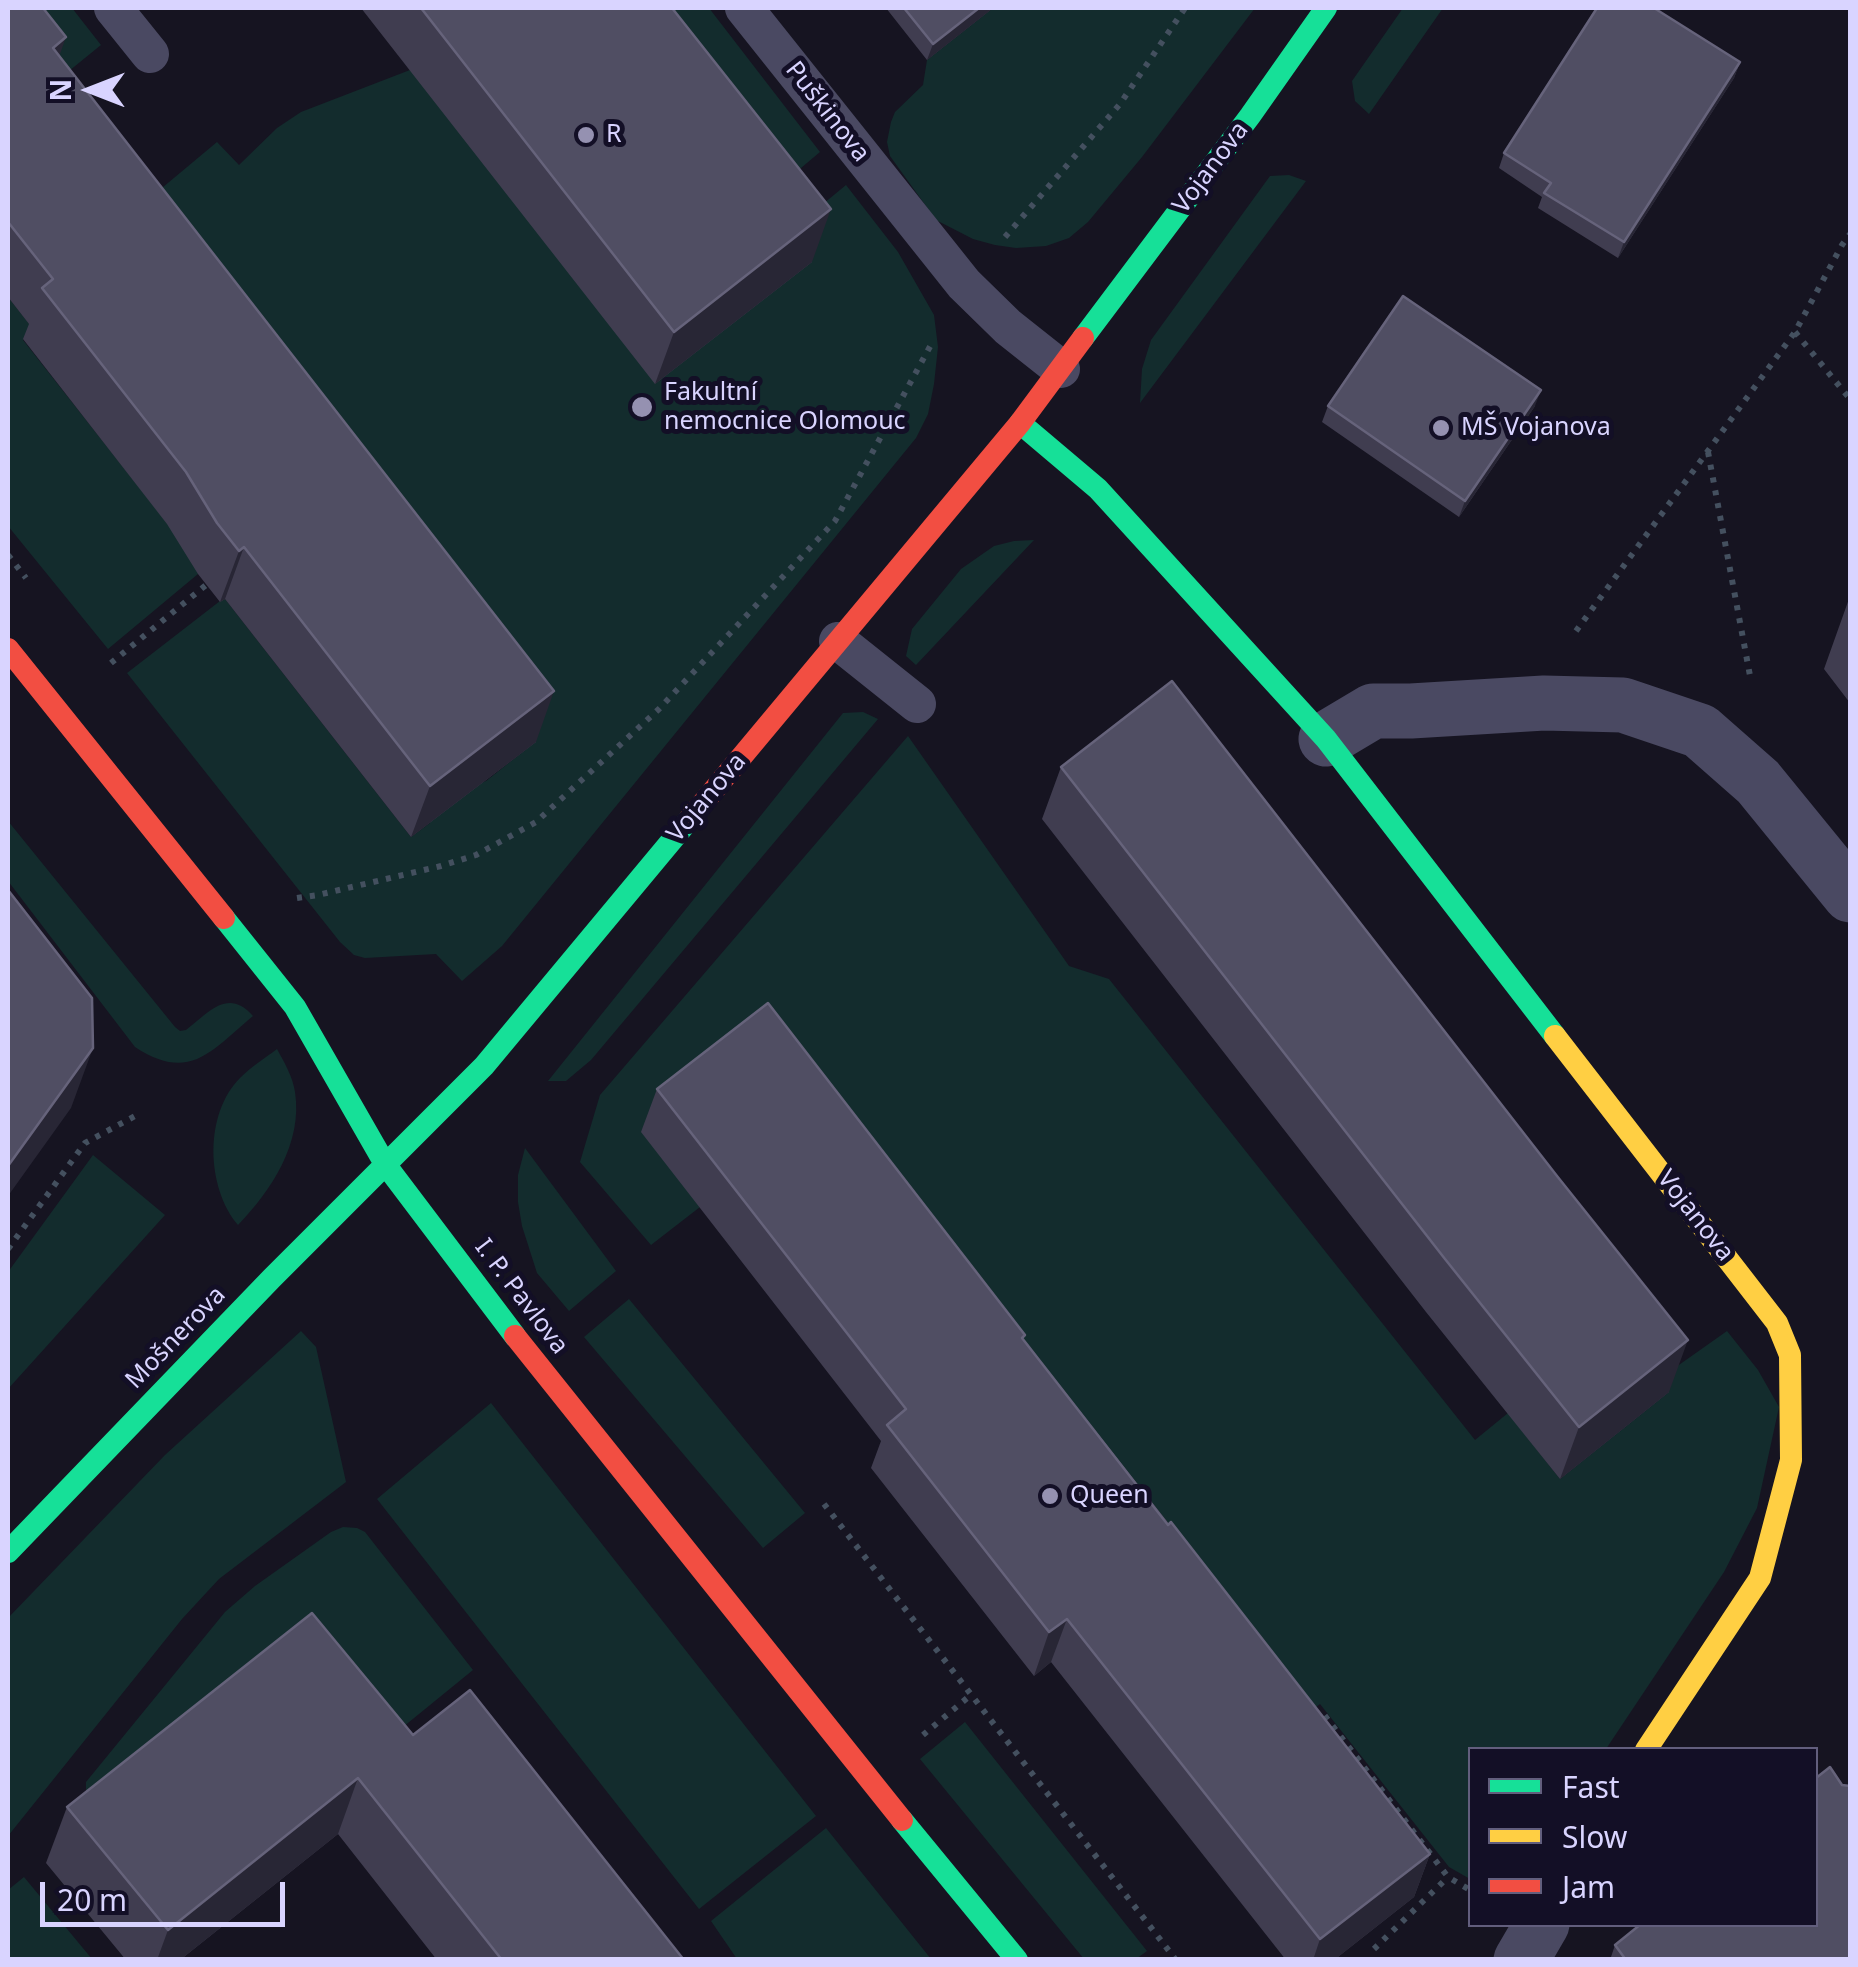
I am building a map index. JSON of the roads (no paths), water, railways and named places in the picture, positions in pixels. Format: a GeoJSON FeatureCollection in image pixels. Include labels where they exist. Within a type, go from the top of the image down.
{"type":"FeatureCollection","features":[{"type":"Feature","properties":{"kind":"street","name":"Vojanova"},"geometry":{"type":"LineString","coordinates":[[386,1164],[484,1066],[1020,423],[1326,8]]}},
{"type":"Feature","properties":{"kind":"street","name":"Vojanova"},"geometry":{"type":"LineString","coordinates":[[1020,423],[1098,490],[1326,739],[1778,1322],[1790,1354],[1791,1460],[1760,1578],[1648,1747]]}},
{"type":"Feature","properties":{"kind":"street","name":"I. P. Pavlova"},"geometry":{"type":"LineString","coordinates":[[8,649],[295,1007],[386,1164],[530,1354],[1017,1960]]}},
{"type":"Feature","properties":{"kind":"street"},"geometry":{"type":"LineString","coordinates":[[1326,739],[1373,711],[1544,703],[1623,704],[1700,731],[1758,782],[1850,895]]}},
{"type":"Feature","properties":{"kind":"street","name":"Mošnerova"},"geometry":{"type":"LineString","coordinates":[[8,1552],[386,1164]]}},
{"type":"Feature","properties":{"kind":"street"},"geometry":{"type":"LineString","coordinates":[[1521,1960],[1540,1927]]}},
{"type":"Feature","properties":{"kind":"lane"},"geometry":{"type":"LineString","coordinates":[[113,8],[150,54]]}},
{"type":"Feature","properties":{"kind":"lane","name":"Puškinova"},"geometry":{"type":"LineString","coordinates":[[744,8],[964,284],[1008,327],[1061,368]]}},
{"type":"Feature","properties":{"kind":"lane"},"geometry":{"type":"LineString","coordinates":[[838,640],[917,704]]}},
{"type":"Feature","properties":{"kind":"place","name":"R"},"geometry":{"type":"Point","coordinates":[586,135]}},
{"type":"Feature","properties":{"kind":"place","name":"Fakultní nemocnice Olomouc"},"geometry":{"type":"Point","coordinates":[642,407]}},
{"type":"Feature","properties":{"kind":"place","name":"MŠ Vojanova"},"geometry":{"type":"Point","coordinates":[1441,428]}},
{"type":"Feature","properties":{"kind":"place","name":"Queen"},"geometry":{"type":"Point","coordinates":[1050,1496]}}]}
